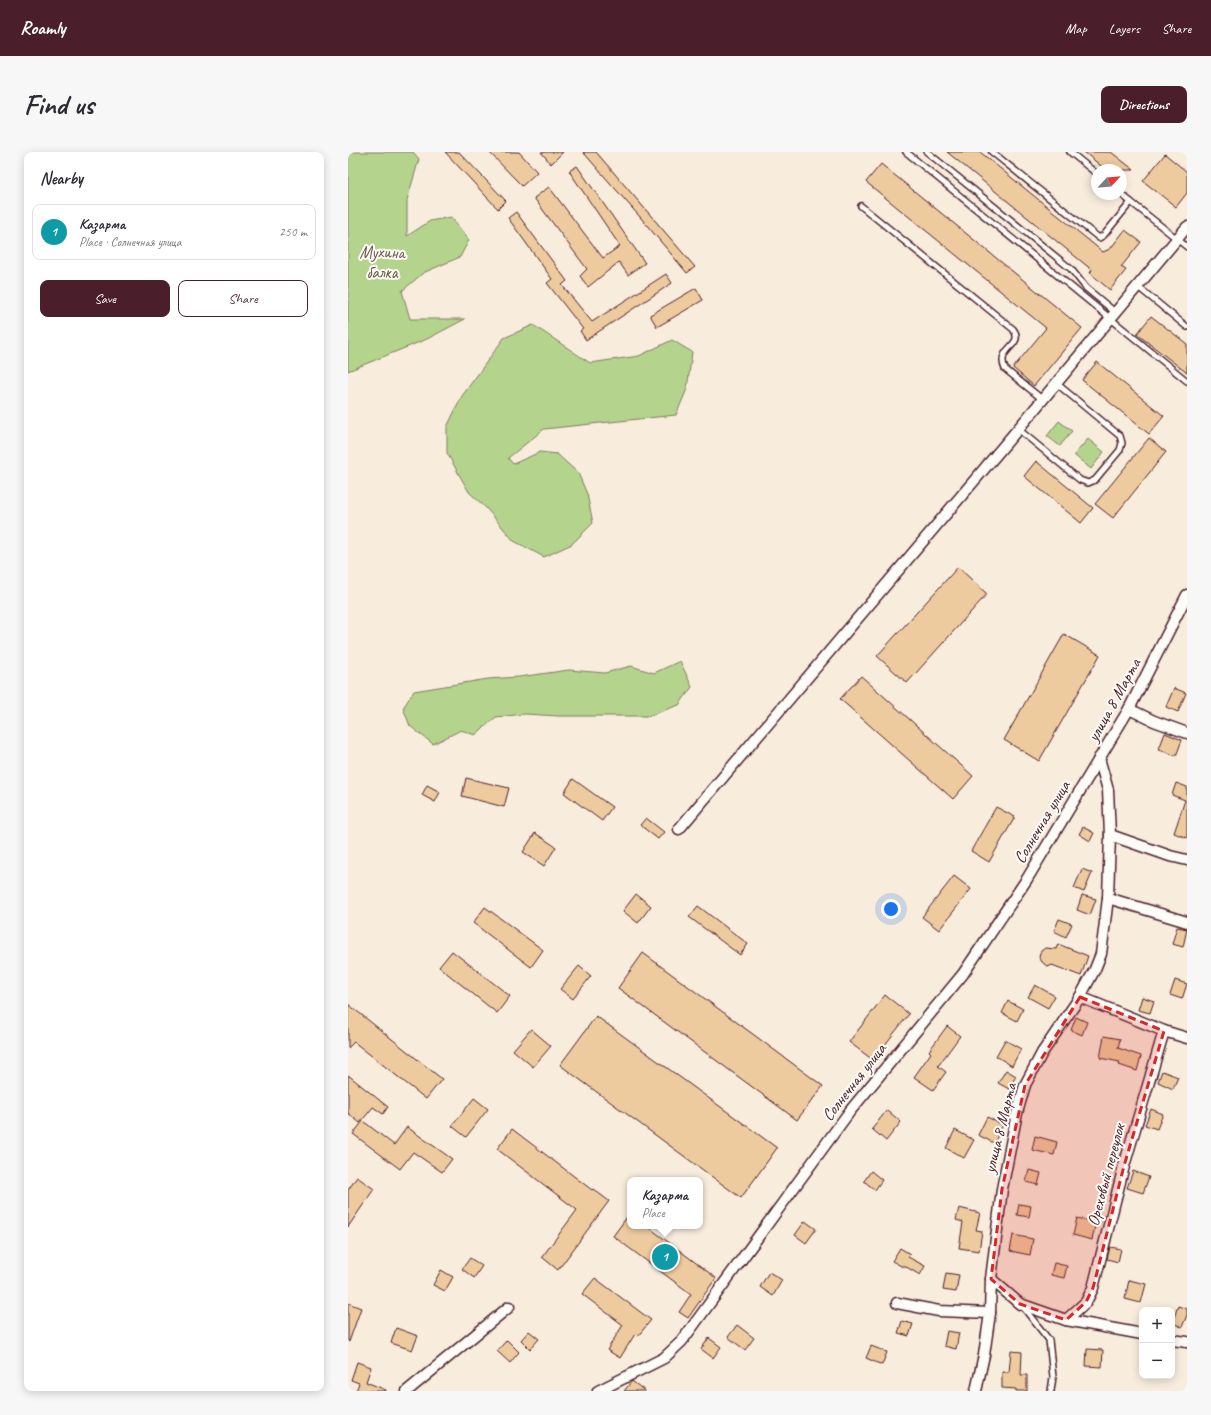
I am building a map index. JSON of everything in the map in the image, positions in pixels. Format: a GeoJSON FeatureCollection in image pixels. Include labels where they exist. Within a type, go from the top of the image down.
{"type":"FeatureCollection","features":[{"type":"Feature","properties":{"kind":"street"},"geometry":{"type":"LineString","coordinates":[[679,829],[1018,430],[1042,399],[1187,227]]}},
{"type":"Feature","properties":{"kind":"street","name":"улица 8 Марта"},"geometry":{"type":"LineString","coordinates":[[976,1391],[984,1355],[990,1313],[991,1279],[1002,1189],[1017,1113],[1025,1085],[1042,1053],[1080,998],[1101,954],[1108,898],[1110,835],[1108,790],[1099,758],[1129,709],[1187,595]]}},
{"type":"Feature","properties":{"kind":"street"},"geometry":{"type":"LineString","coordinates":[[1129,709],[1154,721],[1187,733]]}},
{"type":"Feature","properties":{"kind":"street","name":"Солнечная улица"},"geometry":{"type":"LineString","coordinates":[[598,1391],[664,1358],[682,1341],[850,1111],[962,974],[1027,879],[1099,758]]}},
{"type":"Feature","properties":{"kind":"street"},"geometry":{"type":"LineString","coordinates":[[1110,835],[1170,856],[1187,860]]}},
{"type":"Feature","properties":{"kind":"street"},"geometry":{"type":"LineString","coordinates":[[1108,898],[1187,922]]}},
{"type":"Feature","properties":{"kind":"street"},"geometry":{"type":"LineString","coordinates":[[1080,998],[1164,1031],[1187,1038]]}},
{"type":"Feature","properties":{"kind":"street","name":"Ореховый переулок"},"geometry":{"type":"LineString","coordinates":[[1066,1320],[1086,1302],[1093,1288],[1124,1166],[1164,1031]]}},
{"type":"Feature","properties":{"kind":"street"},"geometry":{"type":"LineString","coordinates":[[991,1279],[1020,1304],[1066,1320],[1139,1333]]}},
{"type":"Feature","properties":{"kind":"street"},"geometry":{"type":"LineString","coordinates":[[897,1302],[939,1311],[990,1313]]}},
{"type":"Feature","properties":{"kind":"street"},"geometry":{"type":"LineString","coordinates":[[407,1391],[509,1307]]}},
{"type":"Feature","properties":{"kind":"street"},"geometry":{"type":"LineString","coordinates":[[1175,1340],[1187,1341]]}},
{"type":"Feature","properties":{"kind":"lane"},"geometry":{"type":"LineString","coordinates":[[906,152],[1112,315],[1187,381]]}},
{"type":"Feature","properties":{"kind":"lane"},"geometry":{"type":"LineString","coordinates":[[927,152],[1071,269],[1089,291],[1112,315]]}},
{"type":"Feature","properties":{"kind":"lane"},"geometry":{"type":"LineString","coordinates":[[992,152],[1099,238],[1104,235],[1131,202]]}},
{"type":"Feature","properties":{"kind":"lane"},"geometry":{"type":"LineString","coordinates":[[1070,152],[1091,169]]}},
{"type":"Feature","properties":{"kind":"lane"},"geometry":{"type":"LineString","coordinates":[[1127,199],[1187,247]]}},
{"type":"Feature","properties":{"kind":"lane"},"geometry":{"type":"LineString","coordinates":[[862,206],[1012,329],[1016,335],[1015,341],[1004,356],[1003,363],[1005,369],[1042,399]]}},
{"type":"Feature","properties":{"kind":"lane"},"geometry":{"type":"LineString","coordinates":[[1137,286],[1187,327]]}},
{"type":"Feature","properties":{"kind":"lane"},"geometry":{"type":"LineString","coordinates":[[1018,430],[1080,480],[1088,483],[1096,480],[1120,450],[1122,443],[1120,436],[1056,383]]}},
{"type":"Feature","properties":{"kind":"lane"},"geometry":{"type":"LineString","coordinates":[[1020,1304],[1049,1340],[1053,1377],[1051,1391]]}},
{"type":"Feature","properties":{"kind":"highlighted area"},"geometry":{"type":"Polygon","coordinates":[[[1080,997],[1164,1031],[1124,1166],[1093,1288],[1086,1302],[1066,1320],[1020,1304],[991,1279],[1002,1189],[1025,1085],[1080,997]]]}},
{"type":"Feature","properties":{"kind":"green space","name":"Мухина балка"},"geometry":{"type":"Polygon","coordinates":[[[348,152],[413,152],[419,159],[407,200],[407,236],[430,221],[451,217],[469,240],[460,257],[423,273],[402,291],[410,319],[465,319],[427,339],[348,371],[348,152]]]}},
{"type":"Feature","properties":{"kind":"green space"},"geometry":{"type":"Polygon","coordinates":[[[533,325],[590,363],[639,356],[672,340],[692,352],[687,389],[676,415],[544,429],[508,458],[513,464],[540,452],[557,454],[578,473],[587,494],[593,523],[572,544],[544,557],[514,541],[486,508],[469,492],[447,453],[447,427],[462,396],[504,338],[533,325]]]}},
{"type":"Feature","properties":{"kind":"green space"},"geometry":{"type":"Polygon","coordinates":[[[1059,421],[1072,431],[1060,446],[1047,436],[1059,421]]]}},
{"type":"Feature","properties":{"kind":"green space"},"geometry":{"type":"Polygon","coordinates":[[[1088,439],[1104,452],[1091,469],[1074,455],[1088,439]]]}},
{"type":"Feature","properties":{"kind":"green space"},"geometry":{"type":"Polygon","coordinates":[[[680,661],[692,687],[679,705],[648,716],[558,716],[525,714],[496,717],[475,735],[461,730],[433,744],[410,726],[403,708],[414,691],[488,679],[519,677],[569,670],[605,673],[631,666],[654,673],[680,661]]]}},
{"type":"Feature","properties":{"kind":"building"},"geometry":{"type":"Polygon","coordinates":[[[445,152],[459,152],[506,201],[498,209],[445,152]]]}},
{"type":"Feature","properties":{"kind":"building"},"geometry":{"type":"Polygon","coordinates":[[[489,152],[519,152],[537,172],[522,186],[489,152]]]}},
{"type":"Feature","properties":{"kind":"building"},"geometry":{"type":"Polygon","coordinates":[[[541,152],[563,152],[551,164],[541,152]]]}},
{"type":"Feature","properties":{"kind":"building"},"geometry":{"type":"Polygon","coordinates":[[[583,152],[596,152],[695,267],[687,273],[583,152]]]}},
{"type":"Feature","properties":{"kind":"building"},"geometry":{"type":"Polygon","coordinates":[[[947,152],[980,152],[1103,252],[1110,249],[1125,230],[1141,242],[1121,267],[1126,270],[1110,290],[1090,273],[1092,270],[947,152]]]}},
{"type":"Feature","properties":{"kind":"building"},"geometry":{"type":"Polygon","coordinates":[[[1084,152],[1111,152],[1126,164],[1099,164],[1084,152]]]}},
{"type":"Feature","properties":{"kind":"building"},"geometry":{"type":"Polygon","coordinates":[[[1165,154],[1187,172],[1187,193],[1176,207],[1143,181],[1165,154]]]}},
{"type":"Feature","properties":{"kind":"building"},"geometry":{"type":"Polygon","coordinates":[[[881,164],[1082,328],[1034,386],[1013,368],[1046,328],[866,182],[881,164]]]}},
{"type":"Feature","properties":{"kind":"building"},"geometry":{"type":"Polygon","coordinates":[[[1127,165],[1134,170],[1127,170],[1127,165]]]}},
{"type":"Feature","properties":{"kind":"building"},"geometry":{"type":"Polygon","coordinates":[[[577,166],[645,263],[628,275],[619,262],[588,287],[580,276],[587,269],[534,198],[549,187],[603,258],[620,246],[569,171],[577,166]]]}},
{"type":"Feature","properties":{"kind":"building"},"geometry":{"type":"Polygon","coordinates":[[[516,212],[567,281],[562,285],[592,322],[666,274],[672,283],[586,340],[580,331],[583,329],[547,283],[552,279],[508,218],[516,212]]]}},
{"type":"Feature","properties":{"kind":"building"},"geometry":{"type":"Polygon","coordinates":[[[696,288],[703,300],[657,327],[650,315],[696,288]]]}},
{"type":"Feature","properties":{"kind":"building"},"geometry":{"type":"Polygon","coordinates":[[[1151,316],[1187,344],[1187,373],[1137,334],[1151,316]]]}},
{"type":"Feature","properties":{"kind":"building"},"geometry":{"type":"Polygon","coordinates":[[[1097,362],[1164,416],[1149,434],[1082,380],[1097,362]]]}},
{"type":"Feature","properties":{"kind":"building"},"geometry":{"type":"Polygon","coordinates":[[[1149,438],[1166,452],[1113,518],[1095,504],[1149,438]]]}},
{"type":"Feature","properties":{"kind":"building"},"geometry":{"type":"Polygon","coordinates":[[[1036,461],[1093,508],[1081,523],[1024,476],[1036,461]]]}},
{"type":"Feature","properties":{"kind":"building"},"geometry":{"type":"Polygon","coordinates":[[[958,567],[987,594],[907,683],[877,656],[958,567]]]}},
{"type":"Feature","properties":{"kind":"building"},"geometry":{"type":"Polygon","coordinates":[[[1064,634],[1100,655],[1039,761],[1004,740],[1064,634]]]}},
{"type":"Feature","properties":{"kind":"building"},"geometry":{"type":"Polygon","coordinates":[[[861,676],[973,776],[953,799],[840,699],[861,676]]]}},
{"type":"Feature","properties":{"kind":"building"},"geometry":{"type":"Polygon","coordinates":[[[1174,688],[1186,693],[1178,712],[1166,707],[1174,688]]]}},
{"type":"Feature","properties":{"kind":"building"},"geometry":{"type":"Polygon","coordinates":[[[1165,733],[1182,740],[1176,756],[1159,749],[1165,733]]]}},
{"type":"Feature","properties":{"kind":"building"},"geometry":{"type":"Polygon","coordinates":[[[466,778],[509,788],[504,807],[462,796],[466,778]]]}},
{"type":"Feature","properties":{"kind":"building"},"geometry":{"type":"Polygon","coordinates":[[[573,779],[612,807],[602,821],[564,793],[573,779]]]}},
{"type":"Feature","properties":{"kind":"building"},"geometry":{"type":"Polygon","coordinates":[[[1176,783],[1187,787],[1187,838],[1174,833],[1185,800],[1172,795],[1176,783]]]}},
{"type":"Feature","properties":{"kind":"building"},"geometry":{"type":"Polygon","coordinates":[[[427,785],[440,792],[435,802],[422,795],[427,785]]]}},
{"type":"Feature","properties":{"kind":"building"},"geometry":{"type":"Polygon","coordinates":[[[996,807],[1015,817],[989,862],[971,851],[996,807]]]}},
{"type":"Feature","properties":{"kind":"building"},"geometry":{"type":"Polygon","coordinates":[[[646,818],[664,832],[658,839],[640,825],[646,818]]]}},
{"type":"Feature","properties":{"kind":"building"},"geometry":{"type":"Polygon","coordinates":[[[1083,827],[1094,833],[1090,841],[1079,834],[1083,827]]]}},
{"type":"Feature","properties":{"kind":"building"},"geometry":{"type":"Polygon","coordinates":[[[535,833],[556,847],[544,866],[523,852],[535,833]]]}},
{"type":"Feature","properties":{"kind":"building"},"geometry":{"type":"Polygon","coordinates":[[[1082,869],[1092,873],[1084,892],[1074,888],[1082,869]]]}},
{"type":"Feature","properties":{"kind":"building"},"geometry":{"type":"Polygon","coordinates":[[[954,876],[971,889],[939,930],[922,917],[954,876]]]}},
{"type":"Feature","properties":{"kind":"building"},"geometry":{"type":"Polygon","coordinates":[[[636,894],[651,906],[638,923],[623,911],[636,894]]]}},
{"type":"Feature","properties":{"kind":"building"},"geometry":{"type":"Polygon","coordinates":[[[1082,895],[1096,899],[1090,915],[1077,910],[1082,895]]]}},
{"type":"Feature","properties":{"kind":"building"},"geometry":{"type":"Polygon","coordinates":[[[698,906],[748,944],[740,955],[689,917],[698,906]]]}},
{"type":"Feature","properties":{"kind":"building"},"geometry":{"type":"Polygon","coordinates":[[[485,907],[543,950],[531,967],[473,923],[485,907]]]}},
{"type":"Feature","properties":{"kind":"building"},"geometry":{"type":"Polygon","coordinates":[[[1059,919],[1072,924],[1066,937],[1054,931],[1059,919]]]}},
{"type":"Feature","properties":{"kind":"building"},"geometry":{"type":"Polygon","coordinates":[[[1177,927],[1187,929],[1183,947],[1172,944],[1177,927]]]}},
{"type":"Feature","properties":{"kind":"building"},"geometry":{"type":"Polygon","coordinates":[[[1058,944],[1088,956],[1081,976],[1052,965],[1048,967],[1042,962],[1039,957],[1041,951],[1045,948],[1056,949],[1058,944]]]}},
{"type":"Feature","properties":{"kind":"building"},"geometry":{"type":"Polygon","coordinates":[[[452,951],[510,996],[497,1013],[439,967],[452,951]]]}},
{"type":"Feature","properties":{"kind":"building"},"geometry":{"type":"Polygon","coordinates":[[[643,953],[823,1086],[797,1120],[618,988],[643,953]]]}},
{"type":"Feature","properties":{"kind":"building"},"geometry":{"type":"Polygon","coordinates":[[[579,966],[591,976],[573,999],[560,989],[579,966]]]}},
{"type":"Feature","properties":{"kind":"building"},"geometry":{"type":"Polygon","coordinates":[[[1175,980],[1187,984],[1182,999],[1170,995],[1175,980]]]}},
{"type":"Feature","properties":{"kind":"building"},"geometry":{"type":"Polygon","coordinates":[[[1035,985],[1055,996],[1048,1008],[1028,997],[1035,985]]]}},
{"type":"Feature","properties":{"kind":"building"},"geometry":{"type":"Polygon","coordinates":[[[885,995],[909,1014],[873,1060],[849,1042],[885,995]]]}},
{"type":"Feature","properties":{"kind":"building"},"geometry":{"type":"Polygon","coordinates":[[[1142,997],[1154,1001],[1150,1013],[1138,1010],[1142,997]]]}},
{"type":"Feature","properties":{"kind":"building"},"geometry":{"type":"Polygon","coordinates":[[[1008,1001],[1023,1009],[1017,1021],[1002,1013],[1008,1001]]]}},
{"type":"Feature","properties":{"kind":"building"},"geometry":{"type":"Polygon","coordinates":[[[348,1004],[442,1079],[426,1099],[354,1042],[348,1048],[348,1004]]]}},
{"type":"Feature","properties":{"kind":"building"},"geometry":{"type":"Polygon","coordinates":[[[596,1016],[777,1148],[741,1198],[560,1065],[596,1016]]]}},
{"type":"Feature","properties":{"kind":"building"},"geometry":{"type":"Polygon","coordinates":[[[1076,1017],[1087,1022],[1082,1035],[1071,1030],[1076,1017]]]}},
{"type":"Feature","properties":{"kind":"building"},"geometry":{"type":"Polygon","coordinates":[[[947,1026],[960,1036],[938,1066],[946,1072],[933,1090],[914,1077],[931,1053],[929,1051],[947,1026]]]}},
{"type":"Feature","properties":{"kind":"building"},"geometry":{"type":"Polygon","coordinates":[[[531,1029],[551,1046],[533,1067],[513,1050],[531,1029]]]}},
{"type":"Feature","properties":{"kind":"building"},"geometry":{"type":"Polygon","coordinates":[[[1104,1036],[1120,1039],[1118,1048],[1141,1056],[1137,1071],[1119,1065],[1120,1062],[1100,1058],[1104,1036]]]}},
{"type":"Feature","properties":{"kind":"building"},"geometry":{"type":"Polygon","coordinates":[[[1005,1040],[1021,1049],[1012,1066],[996,1056],[1005,1040]]]}},
{"type":"Feature","properties":{"kind":"building"},"geometry":{"type":"Polygon","coordinates":[[[1006,1070],[1016,1076],[1009,1089],[998,1083],[1006,1070]]]}},
{"type":"Feature","properties":{"kind":"building"},"geometry":{"type":"Polygon","coordinates":[[[1162,1071],[1178,1077],[1173,1089],[1158,1082],[1162,1071]]]}},
{"type":"Feature","properties":{"kind":"building"},"geometry":{"type":"Polygon","coordinates":[[[348,1075],[388,1107],[383,1114],[373,1107],[360,1123],[348,1113],[348,1075]]]}},
{"type":"Feature","properties":{"kind":"building"},"geometry":{"type":"Polygon","coordinates":[[[474,1098],[488,1109],[466,1137],[452,1126],[474,1098]]]}},
{"type":"Feature","properties":{"kind":"building"},"geometry":{"type":"Polygon","coordinates":[[[1151,1109],[1163,1114],[1157,1129],[1145,1125],[1151,1109]]]}},
{"type":"Feature","properties":{"kind":"building"},"geometry":{"type":"Polygon","coordinates":[[[887,1110],[901,1122],[886,1141],[872,1129],[887,1110]]]}},
{"type":"Feature","properties":{"kind":"building"},"geometry":{"type":"Polygon","coordinates":[[[987,1117],[1003,1125],[994,1143],[978,1135],[987,1117]]]}},
{"type":"Feature","properties":{"kind":"building"},"geometry":{"type":"Polygon","coordinates":[[[363,1121],[394,1145],[407,1127],[452,1159],[442,1172],[413,1152],[400,1169],[353,1134],[363,1121]]]}},
{"type":"Feature","properties":{"kind":"building"},"geometry":{"type":"Polygon","coordinates":[[[512,1129],[592,1190],[593,1189],[609,1201],[558,1270],[542,1257],[577,1210],[497,1149],[512,1129]]]}},
{"type":"Feature","properties":{"kind":"building"},"geometry":{"type":"Polygon","coordinates":[[[955,1130],[974,1140],[964,1158],[946,1148],[955,1130]]]}},
{"type":"Feature","properties":{"kind":"building"},"geometry":{"type":"Polygon","coordinates":[[[1035,1136],[1057,1142],[1054,1155],[1032,1150],[1035,1136]]]}},
{"type":"Feature","properties":{"kind":"building"},"geometry":{"type":"Polygon","coordinates":[[[1029,1170],[1041,1173],[1038,1185],[1026,1182],[1029,1170]]]}},
{"type":"Feature","properties":{"kind":"building"},"geometry":{"type":"Polygon","coordinates":[[[871,1171],[882,1180],[875,1190],[864,1181],[871,1171]]]}},
{"type":"Feature","properties":{"kind":"building"},"geometry":{"type":"Polygon","coordinates":[[[1133,1171],[1149,1177],[1143,1193],[1127,1188],[1133,1171]]]}},
{"type":"Feature","properties":{"kind":"building"},"geometry":{"type":"Polygon","coordinates":[[[357,1177],[374,1189],[348,1227],[348,1190],[357,1177]]]}},
{"type":"Feature","properties":{"kind":"building"},"geometry":{"type":"Polygon","coordinates":[[[1019,1204],[1031,1206],[1029,1217],[1017,1215],[1019,1204]]]}},
{"type":"Feature","properties":{"kind":"building"},"geometry":{"type":"Polygon","coordinates":[[[959,1208],[980,1213],[976,1230],[982,1231],[979,1251],[959,1248],[963,1222],[956,1220],[959,1208]]]}},
{"type":"Feature","properties":{"kind":"building"},"geometry":{"type":"Polygon","coordinates":[[[627,1217],[627,1229],[651,1229],[716,1278],[688,1318],[679,1312],[691,1294],[613,1236],[627,1217]]]}},
{"type":"Feature","properties":{"kind":"building"},"geometry":{"type":"Polygon","coordinates":[[[1077,1218],[1096,1222],[1092,1240],[1073,1235],[1077,1218]]]}},
{"type":"Feature","properties":{"kind":"building"},"geometry":{"type":"Polygon","coordinates":[[[805,1221],[816,1229],[806,1243],[795,1235],[805,1221]]]}},
{"type":"Feature","properties":{"kind":"building"},"geometry":{"type":"Polygon","coordinates":[[[1013,1235],[1033,1239],[1030,1255],[1010,1251],[1013,1235]]]}},
{"type":"Feature","properties":{"kind":"building"},"geometry":{"type":"Polygon","coordinates":[[[1110,1247],[1121,1249],[1118,1262],[1107,1259],[1110,1247]]]}},
{"type":"Feature","properties":{"kind":"building"},"geometry":{"type":"Polygon","coordinates":[[[900,1248],[910,1254],[908,1257],[925,1266],[920,1275],[903,1265],[903,1267],[892,1261],[900,1248]]]}},
{"type":"Feature","properties":{"kind":"building"},"geometry":{"type":"Polygon","coordinates":[[[470,1258],[482,1266],[474,1278],[462,1269],[470,1258]]]}},
{"type":"Feature","properties":{"kind":"building"},"geometry":{"type":"Polygon","coordinates":[[[1054,1263],[1067,1266],[1064,1278],[1051,1275],[1054,1263]]]}},
{"type":"Feature","properties":{"kind":"building"},"geometry":{"type":"Polygon","coordinates":[[[441,1270],[453,1277],[445,1291],[433,1285],[441,1270]]]}},
{"type":"Feature","properties":{"kind":"building"},"geometry":{"type":"Polygon","coordinates":[[[769,1272],[782,1280],[773,1296],[760,1287],[769,1272]]]}},
{"type":"Feature","properties":{"kind":"building"},"geometry":{"type":"Polygon","coordinates":[[[946,1273],[959,1275],[956,1292],[943,1290],[946,1273]]]}},
{"type":"Feature","properties":{"kind":"building"},"geometry":{"type":"Polygon","coordinates":[[[595,1278],[651,1320],[638,1336],[635,1334],[620,1358],[607,1350],[623,1325],[582,1294],[595,1278]]]}},
{"type":"Feature","properties":{"kind":"building"},"geometry":{"type":"Polygon","coordinates":[[[1129,1280],[1146,1284],[1141,1303],[1125,1299],[1129,1280]]]}},
{"type":"Feature","properties":{"kind":"building"},"geometry":{"type":"Polygon","coordinates":[[[348,1303],[361,1308],[349,1342],[348,1341],[348,1303]]]}},
{"type":"Feature","properties":{"kind":"building"},"geometry":{"type":"Polygon","coordinates":[[[1178,1306],[1187,1309],[1187,1315],[1182,1327],[1175,1324],[1175,1314],[1178,1306]]]}},
{"type":"Feature","properties":{"kind":"building"},"geometry":{"type":"Polygon","coordinates":[[[902,1321],[913,1324],[909,1336],[898,1333],[902,1321]]]}},
{"type":"Feature","properties":{"kind":"building"},"geometry":{"type":"Polygon","coordinates":[[[737,1325],[754,1338],[745,1350],[728,1337],[737,1325]]]}},
{"type":"Feature","properties":{"kind":"building"},"geometry":{"type":"Polygon","coordinates":[[[396,1328],[418,1336],[412,1350],[391,1343],[396,1328]]]}},
{"type":"Feature","properties":{"kind":"building"},"geometry":{"type":"Polygon","coordinates":[[[529,1331],[539,1339],[530,1349],[521,1340],[529,1331]]]}},
{"type":"Feature","properties":{"kind":"building"},"geometry":{"type":"Polygon","coordinates":[[[947,1331],[959,1333],[956,1349],[944,1346],[947,1331]]]}},
{"type":"Feature","properties":{"kind":"building"},"geometry":{"type":"Polygon","coordinates":[[[709,1338],[721,1347],[713,1358],[701,1349],[709,1338]]]}},
{"type":"Feature","properties":{"kind":"building"},"geometry":{"type":"Polygon","coordinates":[[[507,1340],[519,1352],[510,1363],[497,1351],[507,1340]]]}},
{"type":"Feature","properties":{"kind":"building"},"geometry":{"type":"Polygon","coordinates":[[[871,1346],[887,1352],[882,1365],[866,1358],[871,1346]]]}},
{"type":"Feature","properties":{"kind":"building"},"geometry":{"type":"Polygon","coordinates":[[[1087,1349],[1103,1350],[1102,1367],[1086,1366],[1087,1349]]]}},
{"type":"Feature","properties":{"kind":"building"},"geometry":{"type":"Polygon","coordinates":[[[1011,1351],[1022,1352],[1021,1375],[1027,1375],[1027,1391],[1016,1391],[1016,1389],[1002,1388],[1002,1372],[1009,1372],[1011,1351]]]}},
{"type":"Feature","properties":{"kind":"building"},"geometry":{"type":"Polygon","coordinates":[[[357,1362],[371,1367],[366,1382],[386,1391],[356,1391],[359,1383],[351,1380],[357,1362]]]}},
{"type":"Feature","properties":{"kind":"building"},"geometry":{"type":"Polygon","coordinates":[[[632,1381],[645,1391],[624,1391],[632,1381]]]}},
{"type":"Feature","properties":{"kind":"place","name":"Казарма"},"geometry":{"type":"Point","coordinates":[665,1257]}}]}
